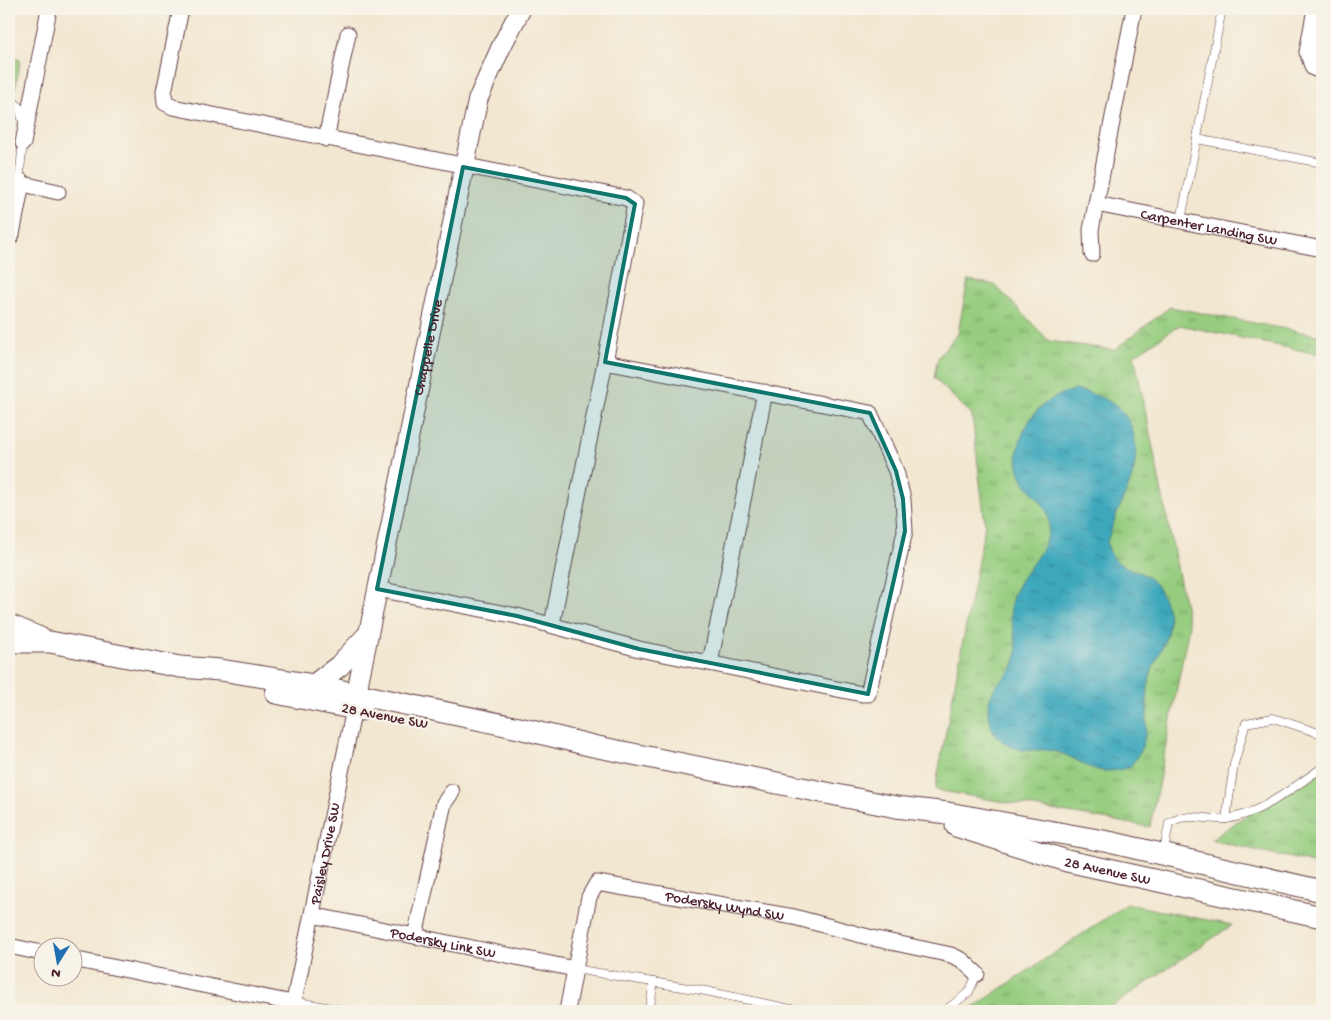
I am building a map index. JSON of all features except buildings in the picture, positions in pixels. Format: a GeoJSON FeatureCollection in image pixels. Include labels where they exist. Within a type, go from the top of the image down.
{"type":"FeatureCollection","features":[{"type":"Feature","properties":{"kind":"main road"},"geometry":{"type":"LineString","coordinates":[[9,234],[14,182]]}},
{"type":"Feature","properties":{"kind":"main road","name":"28 Avenue SW"},"geometry":{"type":"LineString","coordinates":[[9,625],[50,642]]}},
{"type":"Feature","properties":{"kind":"main road"},"geometry":{"type":"LineString","coordinates":[[314,686],[339,666],[368,636]]}},
{"type":"Feature","properties":{"kind":"main road","name":"28 Avenue SW"},"geometry":{"type":"LineString","coordinates":[[9,642],[50,642],[180,667],[220,670],[314,686],[355,702]]}},
{"type":"Feature","properties":{"kind":"main road","name":"28 Avenue SW"},"geometry":{"type":"LineString","coordinates":[[180,667],[231,684],[519,728],[593,746],[896,807],[948,813],[1164,854],[1322,891]]}},
{"type":"Feature","properties":{"kind":"main road","name":"28 Avenue SW"},"geometry":{"type":"LineString","coordinates":[[896,807],[1067,861],[1322,917]]}},
{"type":"Feature","properties":{"kind":"street"},"geometry":{"type":"LineString","coordinates":[[23,143],[49,9]]}},
{"type":"Feature","properties":{"kind":"street"},"geometry":{"type":"LineString","coordinates":[[181,9],[164,92],[166,103],[173,107],[463,167],[626,198],[635,204],[552,624]]}},
{"type":"Feature","properties":{"kind":"street","name":"Chappelle Drive"},"geometry":{"type":"LineString","coordinates":[[355,702],[478,99],[502,45],[521,9]]}},
{"type":"Feature","properties":{"kind":"street"},"geometry":{"type":"LineString","coordinates":[[1092,254],[1091,230],[1134,9]]}},
{"type":"Feature","properties":{"kind":"street"},"geometry":{"type":"LineString","coordinates":[[1315,9],[1307,52],[1313,68],[1322,72]]}},
{"type":"Feature","properties":{"kind":"street"},"geometry":{"type":"LineString","coordinates":[[326,139],[348,34]]}},
{"type":"Feature","properties":{"kind":"street"},"geometry":{"type":"LineString","coordinates":[[14,182],[58,192]]}},
{"type":"Feature","properties":{"kind":"street","name":"Carpenter Landing SW"},"geometry":{"type":"LineString","coordinates":[[1096,204],[1322,249]]}},
{"type":"Feature","properties":{"kind":"street"},"geometry":{"type":"LineString","coordinates":[[377,589],[552,624],[618,643],[710,663],[868,694],[900,557],[904,531],[902,499],[896,471],[870,413],[605,362]]}},
{"type":"Feature","properties":{"kind":"street"},"geometry":{"type":"LineString","coordinates":[[710,663],[765,392]]}},
{"type":"Feature","properties":{"kind":"street","name":"Paisley Drive SW"},"geometry":{"type":"LineString","coordinates":[[292,1007],[355,702]]}},
{"type":"Feature","properties":{"kind":"street"},"geometry":{"type":"LineString","coordinates":[[415,936],[444,803],[452,792]]}},
{"type":"Feature","properties":{"kind":"street","name":"Podersky Wynd SW"},"geometry":{"type":"LineString","coordinates":[[567,1011],[589,897],[597,883],[605,882],[794,917],[872,938],[939,951],[962,960],[978,974]]}},
{"type":"Feature","properties":{"kind":"street","name":"Podersky Link SW"},"geometry":{"type":"LineString","coordinates":[[312,915],[575,968]]}},
{"type":"Feature","properties":{"kind":"street"},"geometry":{"type":"LineString","coordinates":[[9,946],[32,951]]}},
{"type":"Feature","properties":{"kind":"street"},"geometry":{"type":"LineString","coordinates":[[82,961],[292,1007]]}},
{"type":"Feature","properties":{"kind":"lane"},"geometry":{"type":"LineString","coordinates":[[1180,220],[1198,139],[1222,9]]}},
{"type":"Feature","properties":{"kind":"lane"},"geometry":{"type":"LineString","coordinates":[[9,97],[19,107],[23,116],[23,143],[14,182]]}},
{"type":"Feature","properties":{"kind":"lane"},"geometry":{"type":"LineString","coordinates":[[1198,139],[1322,163]]}},
{"type":"Feature","properties":{"kind":"lane"},"geometry":{"type":"LineString","coordinates":[[1226,819],[1234,764],[1246,723],[1273,718],[1322,734]]}},
{"type":"Feature","properties":{"kind":"lane"},"geometry":{"type":"LineString","coordinates":[[1164,854],[1165,835],[1169,823],[1180,816],[1226,819],[1259,809],[1322,768]]}},
{"type":"Feature","properties":{"kind":"lane"},"geometry":{"type":"LineString","coordinates":[[575,968],[800,1011]]}},
{"type":"Feature","properties":{"kind":"lane"},"geometry":{"type":"LineString","coordinates":[[945,1011],[969,992],[978,974]]}},
{"type":"Feature","properties":{"kind":"lane"},"geometry":{"type":"LineString","coordinates":[[649,1011],[654,982]]}},
{"type":"Feature","properties":{"kind":"lane"},"geometry":{"type":"LineString","coordinates":[[292,1007],[304,1003],[347,1011]]}},
{"type":"Feature","properties":{"kind":"highlighted area"},"geometry":{"type":"Polygon","coordinates":[[[463,167],[626,198],[635,204],[605,362],[870,413],[896,471],[903,499],[905,531],[868,694],[639,649],[517,616],[377,589],[463,167]]]}},
{"type":"Feature","properties":{"kind":"green space"},"geometry":{"type":"Polygon","coordinates":[[[9,57],[20,60],[9,126],[9,57]]]}},
{"type":"Feature","properties":{"kind":"green space"},"geometry":{"type":"Polygon","coordinates":[[[968,280],[995,285],[1049,341],[1114,350],[1170,307],[1322,336],[1322,355],[1180,325],[1134,355],[1189,626],[1150,827],[935,790],[985,524],[972,415],[934,378],[938,358],[958,333],[968,280]]]}},
{"type":"Feature","properties":{"kind":"green space"},"geometry":{"type":"Polygon","coordinates":[[[1322,762],[1322,865],[1211,840],[1322,762]]]}},
{"type":"Feature","properties":{"kind":"green space"},"geometry":{"type":"Polygon","coordinates":[[[1127,904],[1232,925],[1105,1011],[968,1011],[1127,904]]]}},
{"type":"Feature","properties":{"kind":"water"},"geometry":{"type":"Polygon","coordinates":[[[1073,390],[1090,393],[1105,399],[1117,407],[1126,417],[1132,430],[1135,444],[1135,459],[1132,477],[1107,542],[1114,559],[1120,564],[1149,578],[1155,584],[1165,601],[1169,616],[1167,635],[1150,677],[1146,733],[1143,744],[1130,767],[1116,770],[1105,771],[1096,769],[1052,751],[1022,750],[1012,747],[996,735],[991,727],[989,718],[988,709],[994,689],[1011,671],[1015,663],[1016,641],[1011,619],[1011,604],[1014,594],[1043,547],[1049,527],[1048,515],[1043,504],[1021,476],[1018,463],[1019,446],[1027,425],[1036,412],[1052,399],[1073,390]]]}}]}
